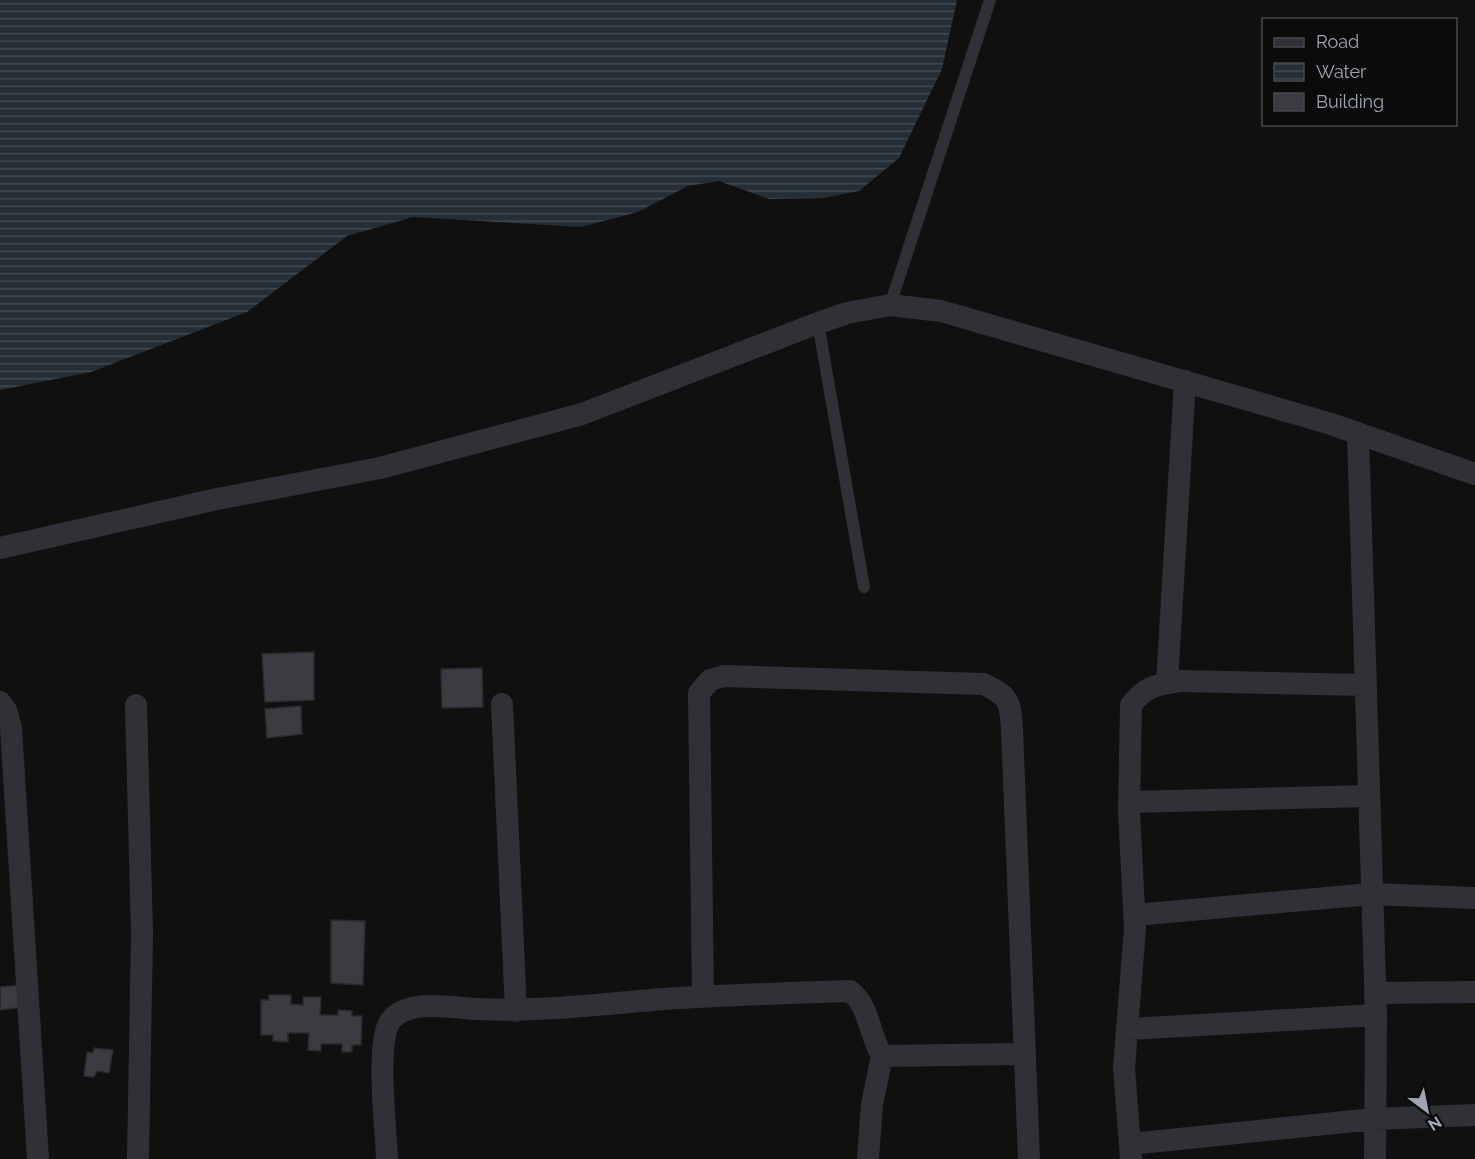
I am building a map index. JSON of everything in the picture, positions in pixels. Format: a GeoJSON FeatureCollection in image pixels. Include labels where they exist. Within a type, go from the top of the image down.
{"type":"FeatureCollection","features":[{"type":"Feature","properties":{"kind":"street"},"geometry":{"type":"LineString","coordinates":[[0,548],[217,499],[380,468],[571,417],[818,323],[890,305],[941,310],[1358,433],[1475,474]]}},
{"type":"Feature","properties":{"kind":"street"},"geometry":{"type":"LineString","coordinates":[[1167,683],[1185,381]]}},
{"type":"Feature","properties":{"kind":"street"},"geometry":{"type":"LineString","coordinates":[[1358,433],[1375,1004],[1375,1159]]}},
{"type":"Feature","properties":{"kind":"street"},"geometry":{"type":"LineString","coordinates":[[703,996],[699,693],[704,685],[723,676],[983,684],[1004,693],[1011,707],[1023,1054],[1029,1159]]}},
{"type":"Feature","properties":{"kind":"street"},"geometry":{"type":"LineString","coordinates":[[1364,685],[1181,681],[1155,684],[1141,693],[1131,705],[1129,802],[1135,915],[1125,1068],[1130,1152],[1374,1119],[1475,1115]]}},
{"type":"Feature","properties":{"kind":"street"},"geometry":{"type":"LineString","coordinates":[[0,702],[6,710],[11,728],[38,1159]]}},
{"type":"Feature","properties":{"kind":"street"},"geometry":{"type":"LineString","coordinates":[[502,704],[516,1011]]}},
{"type":"Feature","properties":{"kind":"street"},"geometry":{"type":"LineString","coordinates":[[136,705],[141,934],[138,1159]]}},
{"type":"Feature","properties":{"kind":"street"},"geometry":{"type":"LineString","coordinates":[[1129,802],[1368,796]]}},
{"type":"Feature","properties":{"kind":"street"},"geometry":{"type":"LineString","coordinates":[[1135,915],[1371,894],[1475,898]]}},
{"type":"Feature","properties":{"kind":"street"},"geometry":{"type":"LineString","coordinates":[[387,1159],[382,1052],[385,1030],[393,1018],[407,1009],[430,1007],[516,1011],[703,996],[850,991],[857,996],[864,1009],[874,1044],[882,1056],[872,1104],[868,1159]]}},
{"type":"Feature","properties":{"kind":"street"},"geometry":{"type":"LineString","coordinates":[[1129,1029],[1475,992]]}},
{"type":"Feature","properties":{"kind":"street"},"geometry":{"type":"LineString","coordinates":[[882,1056],[1023,1054]]}},
{"type":"Feature","properties":{"kind":"lane"},"geometry":{"type":"LineString","coordinates":[[890,305],[990,0]]}},
{"type":"Feature","properties":{"kind":"lane"},"geometry":{"type":"LineString","coordinates":[[818,323],[864,587]]}},
{"type":"Feature","properties":{"kind":"water"},"geometry":{"type":"Polygon","coordinates":[[[0,0],[957,0],[942,69],[899,158],[859,191],[823,198],[769,199],[719,181],[688,186],[638,212],[581,227],[413,217],[347,236],[247,312],[91,372],[0,390],[0,0]]]}},
{"type":"Feature","properties":{"kind":"building"},"geometry":{"type":"Polygon","coordinates":[[[314,652],[314,700],[265,702],[262,654],[314,652]]]}},
{"type":"Feature","properties":{"kind":"building"},"geometry":{"type":"Polygon","coordinates":[[[482,668],[483,707],[442,708],[441,669],[482,668]]]}},
{"type":"Feature","properties":{"kind":"building"},"geometry":{"type":"Polygon","coordinates":[[[301,706],[302,734],[267,738],[265,709],[301,706]]]}},
{"type":"Feature","properties":{"kind":"building"},"geometry":{"type":"Polygon","coordinates":[[[331,920],[365,921],[363,985],[331,983],[331,920]]]}},
{"type":"Feature","properties":{"kind":"building"},"geometry":{"type":"Polygon","coordinates":[[[22,985],[24,1007],[0,1010],[0,987],[22,985]]]}},
{"type":"Feature","properties":{"kind":"building"},"geometry":{"type":"Polygon","coordinates":[[[269,995],[291,995],[291,1004],[303,1005],[303,997],[321,997],[320,1015],[338,1015],[338,1010],[352,1011],[352,1016],[362,1016],[361,1045],[352,1045],[352,1052],[342,1052],[342,1044],[321,1044],[321,1051],[308,1050],[309,1033],[288,1033],[288,1042],[273,1041],[273,1035],[261,1035],[261,1000],[269,1000],[269,995]]]}},
{"type":"Feature","properties":{"kind":"building"},"geometry":{"type":"Polygon","coordinates":[[[94,1048],[113,1050],[109,1073],[97,1071],[94,1077],[84,1076],[87,1052],[93,1053],[94,1048]]]}}]}
